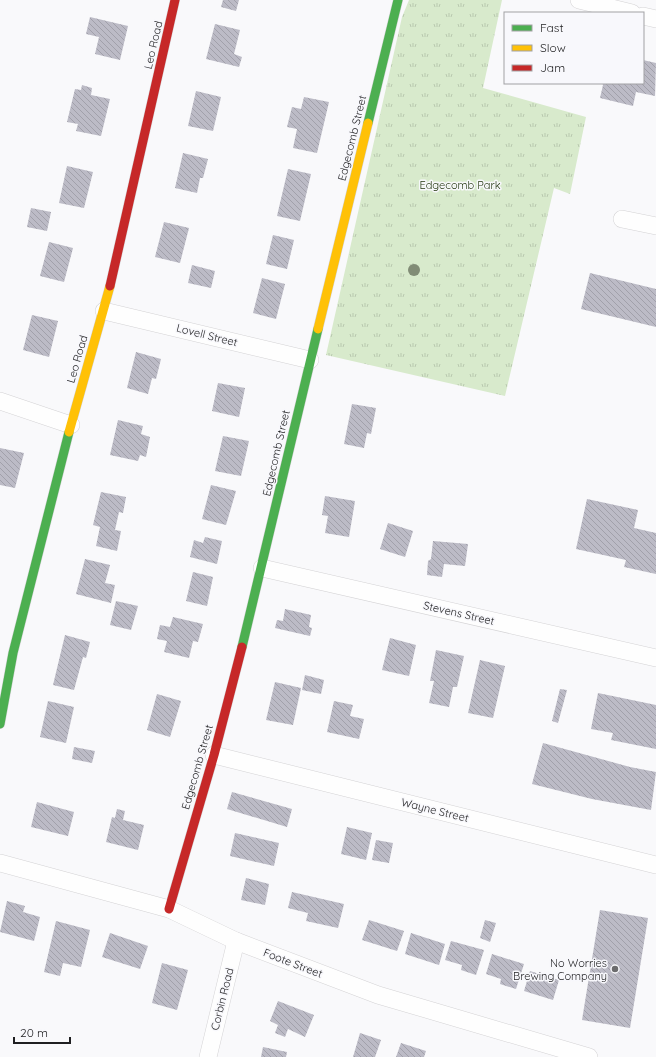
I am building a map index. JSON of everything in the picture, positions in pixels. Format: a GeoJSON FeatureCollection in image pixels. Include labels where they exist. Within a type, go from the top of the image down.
{"type":"FeatureCollection","features":[{"type":"Feature","properties":{"kind":"street","name":"Leo Road"},"geometry":{"type":"LineString","coordinates":[[0,724],[7,651],[104,311],[175,0]]}},
{"type":"Feature","properties":{"kind":"street","name":"Edgecomb Street"},"geometry":{"type":"LineString","coordinates":[[169,909],[214,755],[262,568],[310,360],[398,0]]}},
{"type":"Feature","properties":{"kind":"street"},"geometry":{"type":"LineString","coordinates":[[579,0],[628,12]]}},
{"type":"Feature","properties":{"kind":"street"},"geometry":{"type":"LineString","coordinates":[[644,16],[656,19]]}},
{"type":"Feature","properties":{"kind":"street"},"geometry":{"type":"LineString","coordinates":[[622,219],[656,226]]}},
{"type":"Feature","properties":{"kind":"street","name":"Lovell Street"},"geometry":{"type":"LineString","coordinates":[[104,311],[310,360]]}},
{"type":"Feature","properties":{"kind":"street"},"geometry":{"type":"LineString","coordinates":[[0,401],[71,425]]}},
{"type":"Feature","properties":{"kind":"street","name":"Stevens Street"},"geometry":{"type":"LineString","coordinates":[[262,568],[656,658]]}},
{"type":"Feature","properties":{"kind":"street","name":"Wayne Street"},"geometry":{"type":"LineString","coordinates":[[214,755],[656,865]]}},
{"type":"Feature","properties":{"kind":"street","name":"Foote Street"},"geometry":{"type":"LineString","coordinates":[[0,863],[169,909],[236,941],[378,995],[589,1057]]}},
{"type":"Feature","properties":{"kind":"street","name":"Corbin Road"},"geometry":{"type":"LineString","coordinates":[[208,1057],[236,941]]}},
{"type":"Feature","properties":{"kind":"green space","name":"Edgecomb Park"},"geometry":{"type":"Polygon","coordinates":[[[409,0],[502,0],[483,88],[586,117],[570,194],[554,188],[505,396],[326,355],[402,17],[409,0]]]}},
{"type":"Feature","properties":{"kind":"building"},"geometry":{"type":"Polygon","coordinates":[[[223,0],[239,0],[236,11],[221,7],[223,0]]]}},
{"type":"Feature","properties":{"kind":"building"},"geometry":{"type":"Polygon","coordinates":[[[90,17],[128,26],[120,60],[95,54],[99,37],[86,34],[90,17]]]}},
{"type":"Feature","properties":{"kind":"building"},"geometry":{"type":"Polygon","coordinates":[[[215,24],[240,30],[234,54],[242,57],[239,67],[206,59],[215,24]]]}},
{"type":"Feature","properties":{"kind":"building"},"geometry":{"type":"Polygon","coordinates":[[[644,60],[656,63],[655,96],[636,92],[633,106],[600,98],[603,85],[644,84],[644,60]]]}},
{"type":"Feature","properties":{"kind":"building"},"geometry":{"type":"Polygon","coordinates":[[[82,85],[92,88],[91,95],[110,99],[101,136],[76,131],[78,124],[67,122],[75,89],[81,90],[82,85]]]}},
{"type":"Feature","properties":{"kind":"building"},"geometry":{"type":"Polygon","coordinates":[[[196,91],[221,97],[213,131],[188,126],[196,91]]]}},
{"type":"Feature","properties":{"kind":"building"},"geometry":{"type":"Polygon","coordinates":[[[304,97],[329,102],[317,153],[293,148],[297,129],[287,127],[292,107],[301,109],[304,97]]]}},
{"type":"Feature","properties":{"kind":"building"},"geometry":{"type":"Polygon","coordinates":[[[183,153],[208,159],[203,178],[200,178],[197,193],[175,188],[183,153]]]}},
{"type":"Feature","properties":{"kind":"building"},"geometry":{"type":"Polygon","coordinates":[[[67,166],[93,172],[84,208],[59,203],[67,166]]]}},
{"type":"Feature","properties":{"kind":"building"},"geometry":{"type":"Polygon","coordinates":[[[288,169],[311,174],[300,221],[277,216],[288,169]]]}},
{"type":"Feature","properties":{"kind":"building"},"geometry":{"type":"Polygon","coordinates":[[[31,208],[51,212],[47,231],[27,227],[31,208]]]}},
{"type":"Feature","properties":{"kind":"building"},"geometry":{"type":"Polygon","coordinates":[[[164,222],[189,228],[180,263],[155,257],[164,222]]]}},
{"type":"Feature","properties":{"kind":"building"},"geometry":{"type":"Polygon","coordinates":[[[273,235],[294,240],[287,269],[266,264],[273,235]]]}},
{"type":"Feature","properties":{"kind":"building"},"geometry":{"type":"Polygon","coordinates":[[[49,242],[73,248],[64,282],[40,276],[49,242]]]}},
{"type":"Feature","properties":{"kind":"building"},"geometry":{"type":"Polygon","coordinates":[[[192,265],[215,271],[211,288],[188,283],[192,265]]]}},
{"type":"Feature","properties":{"kind":"building"},"geometry":{"type":"Polygon","coordinates":[[[590,273],[656,289],[656,327],[581,309],[590,273]]]}},
{"type":"Feature","properties":{"kind":"building"},"geometry":{"type":"Polygon","coordinates":[[[262,278],[285,284],[276,319],[253,313],[262,278]]]}},
{"type":"Feature","properties":{"kind":"building"},"geometry":{"type":"Polygon","coordinates":[[[32,315],[58,321],[49,357],[23,350],[32,315]]]}},
{"type":"Feature","properties":{"kind":"building"},"geometry":{"type":"Polygon","coordinates":[[[136,352],[161,359],[156,379],[152,378],[148,394],[127,388],[136,352]]]}},
{"type":"Feature","properties":{"kind":"building"},"geometry":{"type":"Polygon","coordinates":[[[218,383],[245,388],[239,417],[212,411],[218,383]]]}},
{"type":"Feature","properties":{"kind":"building"},"geometry":{"type":"Polygon","coordinates":[[[352,404],[376,408],[371,434],[367,433],[364,448],[344,444],[352,404]]]}},
{"type":"Feature","properties":{"kind":"building"},"geometry":{"type":"Polygon","coordinates":[[[118,420],[143,426],[141,434],[150,437],[146,457],[140,455],[138,461],[110,455],[118,420]]]}},
{"type":"Feature","properties":{"kind":"building"},"geometry":{"type":"Polygon","coordinates":[[[223,436],[249,441],[241,476],[215,471],[223,436]]]}},
{"type":"Feature","properties":{"kind":"building"},"geometry":{"type":"Polygon","coordinates":[[[0,448],[24,453],[15,488],[0,485],[0,448]]]}},
{"type":"Feature","properties":{"kind":"building"},"geometry":{"type":"Polygon","coordinates":[[[211,485],[236,491],[226,525],[202,519],[211,485]]]}},
{"type":"Feature","properties":{"kind":"building"},"geometry":{"type":"Polygon","coordinates":[[[101,492],[126,497],[123,513],[119,512],[115,530],[121,531],[117,551],[96,546],[100,527],[93,525],[101,492]]]}},
{"type":"Feature","properties":{"kind":"building"},"geometry":{"type":"Polygon","coordinates":[[[325,496],[355,501],[349,537],[325,533],[328,516],[322,515],[325,496]]]}},
{"type":"Feature","properties":{"kind":"building"},"geometry":{"type":"Polygon","coordinates":[[[587,499],[638,510],[634,528],[656,533],[656,574],[624,567],[626,560],[576,549],[587,499]]]}},
{"type":"Feature","properties":{"kind":"building"},"geometry":{"type":"Polygon","coordinates":[[[388,523],[413,531],[405,557],[380,549],[388,523]]]}},
{"type":"Feature","properties":{"kind":"building"},"geometry":{"type":"Polygon","coordinates":[[[205,537],[222,541],[217,564],[190,557],[194,540],[203,543],[205,537]]]}},
{"type":"Feature","properties":{"kind":"building"},"geometry":{"type":"Polygon","coordinates":[[[433,541],[468,544],[465,566],[444,564],[442,577],[427,575],[428,561],[431,559],[433,541]]]}},
{"type":"Feature","properties":{"kind":"building"},"geometry":{"type":"Polygon","coordinates":[[[85,559],[110,565],[105,583],[115,585],[111,603],[76,594],[85,559]]]}},
{"type":"Feature","properties":{"kind":"building"},"geometry":{"type":"Polygon","coordinates":[[[193,572],[213,577],[207,606],[186,601],[193,572]]]}},
{"type":"Feature","properties":{"kind":"building"},"geometry":{"type":"Polygon","coordinates":[[[116,601],[138,606],[131,630],[110,625],[116,601]]]}},
{"type":"Feature","properties":{"kind":"building"},"geometry":{"type":"Polygon","coordinates":[[[285,609],[311,615],[309,627],[312,628],[310,636],[275,628],[277,620],[283,621],[285,609]]]}},
{"type":"Feature","properties":{"kind":"building"},"geometry":{"type":"Polygon","coordinates":[[[173,617],[203,624],[198,642],[193,641],[189,658],[164,652],[167,641],[157,639],[160,625],[170,627],[173,617]]]}},
{"type":"Feature","properties":{"kind":"building"},"geometry":{"type":"Polygon","coordinates":[[[65,635],[90,642],[86,658],[83,657],[74,690],[53,685],[65,635]]]}},
{"type":"Feature","properties":{"kind":"building"},"geometry":{"type":"Polygon","coordinates":[[[390,638],[416,645],[409,676],[382,670],[390,638]]]}},
{"type":"Feature","properties":{"kind":"building"},"geometry":{"type":"Polygon","coordinates":[[[436,650],[464,656],[457,687],[453,687],[449,707],[429,703],[434,681],[430,681],[436,650]]]}},
{"type":"Feature","properties":{"kind":"building"},"geometry":{"type":"Polygon","coordinates":[[[480,660],[505,666],[493,718],[468,713],[480,660]]]}},
{"type":"Feature","properties":{"kind":"building"},"geometry":{"type":"Polygon","coordinates":[[[305,675],[324,680],[321,694],[302,690],[305,675]]]}},
{"type":"Feature","properties":{"kind":"building"},"geometry":{"type":"Polygon","coordinates":[[[275,682],[301,688],[293,725],[266,720],[275,682]]]}},
{"type":"Feature","properties":{"kind":"building"},"geometry":{"type":"Polygon","coordinates":[[[560,689],[567,690],[558,723],[552,721],[560,689]]]}},
{"type":"Feature","properties":{"kind":"building"},"geometry":{"type":"Polygon","coordinates":[[[598,693],[656,705],[656,749],[611,740],[613,733],[591,729],[598,693]]]}},
{"type":"Feature","properties":{"kind":"building"},"geometry":{"type":"Polygon","coordinates":[[[157,694],[181,701],[170,737],[147,730],[157,694]]]}},
{"type":"Feature","properties":{"kind":"building"},"geometry":{"type":"Polygon","coordinates":[[[48,701],[74,707],[66,743],[40,737],[48,701]]]}},
{"type":"Feature","properties":{"kind":"building"},"geometry":{"type":"Polygon","coordinates":[[[334,701],[353,705],[350,716],[364,719],[359,739],[327,732],[334,701]]]}},
{"type":"Feature","properties":{"kind":"building"},"geometry":{"type":"Polygon","coordinates":[[[543,743],[630,767],[656,772],[651,810],[592,799],[532,784],[543,743]]]}},
{"type":"Feature","properties":{"kind":"building"},"geometry":{"type":"Polygon","coordinates":[[[74,747],[95,751],[92,763],[72,759],[74,747]]]}},
{"type":"Feature","properties":{"kind":"building"},"geometry":{"type":"Polygon","coordinates":[[[232,792],[292,809],[287,827],[227,809],[232,792]]]}},
{"type":"Feature","properties":{"kind":"building"},"geometry":{"type":"Polygon","coordinates":[[[37,802],[74,812],[68,836],[31,827],[37,802]]]}},
{"type":"Feature","properties":{"kind":"building"},"geometry":{"type":"Polygon","coordinates":[[[117,809],[125,811],[123,820],[144,825],[138,850],[106,842],[112,817],[115,818],[117,809]]]}},
{"type":"Feature","properties":{"kind":"building"},"geometry":{"type":"Polygon","coordinates":[[[347,827],[372,833],[366,860],[341,854],[347,827]]]}},
{"type":"Feature","properties":{"kind":"building"},"geometry":{"type":"Polygon","coordinates":[[[235,833],[279,843],[274,866],[230,856],[235,833]]]}},
{"type":"Feature","properties":{"kind":"building"},"geometry":{"type":"Polygon","coordinates":[[[376,840],[393,843],[389,863],[372,860],[376,840]]]}},
{"type":"Feature","properties":{"kind":"building"},"geometry":{"type":"Polygon","coordinates":[[[246,878],[269,884],[265,905],[241,900],[246,878]]]}},
{"type":"Feature","properties":{"kind":"building"},"geometry":{"type":"Polygon","coordinates":[[[292,892],[344,904],[338,928],[306,921],[308,913],[288,908],[292,892]]]}},
{"type":"Feature","properties":{"kind":"building"},"geometry":{"type":"Polygon","coordinates":[[[7,901],[25,906],[23,912],[40,917],[34,941],[0,932],[7,901]]]}},
{"type":"Feature","properties":{"kind":"building","name":"No Worries Brewing Company"},"geometry":{"type":"Polygon","coordinates":[[[600,910],[648,918],[630,1028],[582,1020],[600,910]]]}},
{"type":"Feature","properties":{"kind":"building"},"geometry":{"type":"Polygon","coordinates":[[[369,920],[404,931],[397,951],[362,940],[369,920]]]}},
{"type":"Feature","properties":{"kind":"building"},"geometry":{"type":"Polygon","coordinates":[[[485,920],[496,923],[490,942],[480,938],[485,920]]]}},
{"type":"Feature","properties":{"kind":"building"},"geometry":{"type":"Polygon","coordinates":[[[56,921],[90,930],[81,967],[63,963],[60,976],[44,972],[56,921]]]}},
{"type":"Feature","properties":{"kind":"building"},"geometry":{"type":"Polygon","coordinates":[[[110,933],[148,946],[140,969],[102,957],[110,933]]]}},
{"type":"Feature","properties":{"kind":"building"},"geometry":{"type":"Polygon","coordinates":[[[411,933],[445,944],[439,965],[405,954],[411,933]]]}},
{"type":"Feature","properties":{"kind":"building"},"geometry":{"type":"Polygon","coordinates":[[[451,941],[484,950],[476,975],[461,970],[462,965],[445,960],[451,941]]]}},
{"type":"Feature","properties":{"kind":"building"},"geometry":{"type":"Polygon","coordinates":[[[492,954],[524,964],[516,989],[500,984],[501,979],[486,974],[492,954]]]}},
{"type":"Feature","properties":{"kind":"building"},"geometry":{"type":"Polygon","coordinates":[[[162,963],[188,970],[177,1010],[152,1003],[162,963]]]}},
{"type":"Feature","properties":{"kind":"building"},"geometry":{"type":"Polygon","coordinates":[[[530,971],[559,980],[553,1000],[524,991],[530,971]]]}},
{"type":"Feature","properties":{"kind":"building"},"geometry":{"type":"Polygon","coordinates":[[[278,1001],[314,1015],[305,1037],[288,1029],[285,1037],[275,1033],[278,1025],[270,1021],[278,1001]]]}},
{"type":"Feature","properties":{"kind":"building"},"geometry":{"type":"Polygon","coordinates":[[[360,1033],[381,1040],[375,1057],[353,1057],[360,1033]]]}},
{"type":"Feature","properties":{"kind":"building"},"geometry":{"type":"Polygon","coordinates":[[[401,1043],[426,1051],[424,1057],[396,1057],[401,1043]]]}},
{"type":"Feature","properties":{"kind":"building"},"geometry":{"type":"Polygon","coordinates":[[[263,1047],[287,1052],[286,1057],[261,1057],[263,1047]]]}},
{"type":"Feature","properties":{"kind":"traffic: fast"},"geometry":{"type":"LineString","coordinates":[[368,123],[398,0]]}},
{"type":"Feature","properties":{"kind":"traffic: fast"},"geometry":{"type":"LineString","coordinates":[[242,647],[318,329]]}},
{"type":"Feature","properties":{"kind":"traffic: fast"},"geometry":{"type":"LineString","coordinates":[[0,724],[13,653],[69,432]]}},
{"type":"Feature","properties":{"kind":"traffic: slow"},"geometry":{"type":"LineString","coordinates":[[318,329],[368,123]]}},
{"type":"Feature","properties":{"kind":"traffic: slow"},"geometry":{"type":"LineString","coordinates":[[69,432],[110,286]]}},
{"type":"Feature","properties":{"kind":"traffic: jam"},"geometry":{"type":"LineString","coordinates":[[110,286],[175,0]]}},
{"type":"Feature","properties":{"kind":"traffic: jam"},"geometry":{"type":"LineString","coordinates":[[169,909],[214,755],[242,647]]}},
{"type":"Feature","properties":{"kind":"place","name":"No Worries Brewing Company"},"geometry":{"type":"Point","coordinates":[615,969]}}]}
